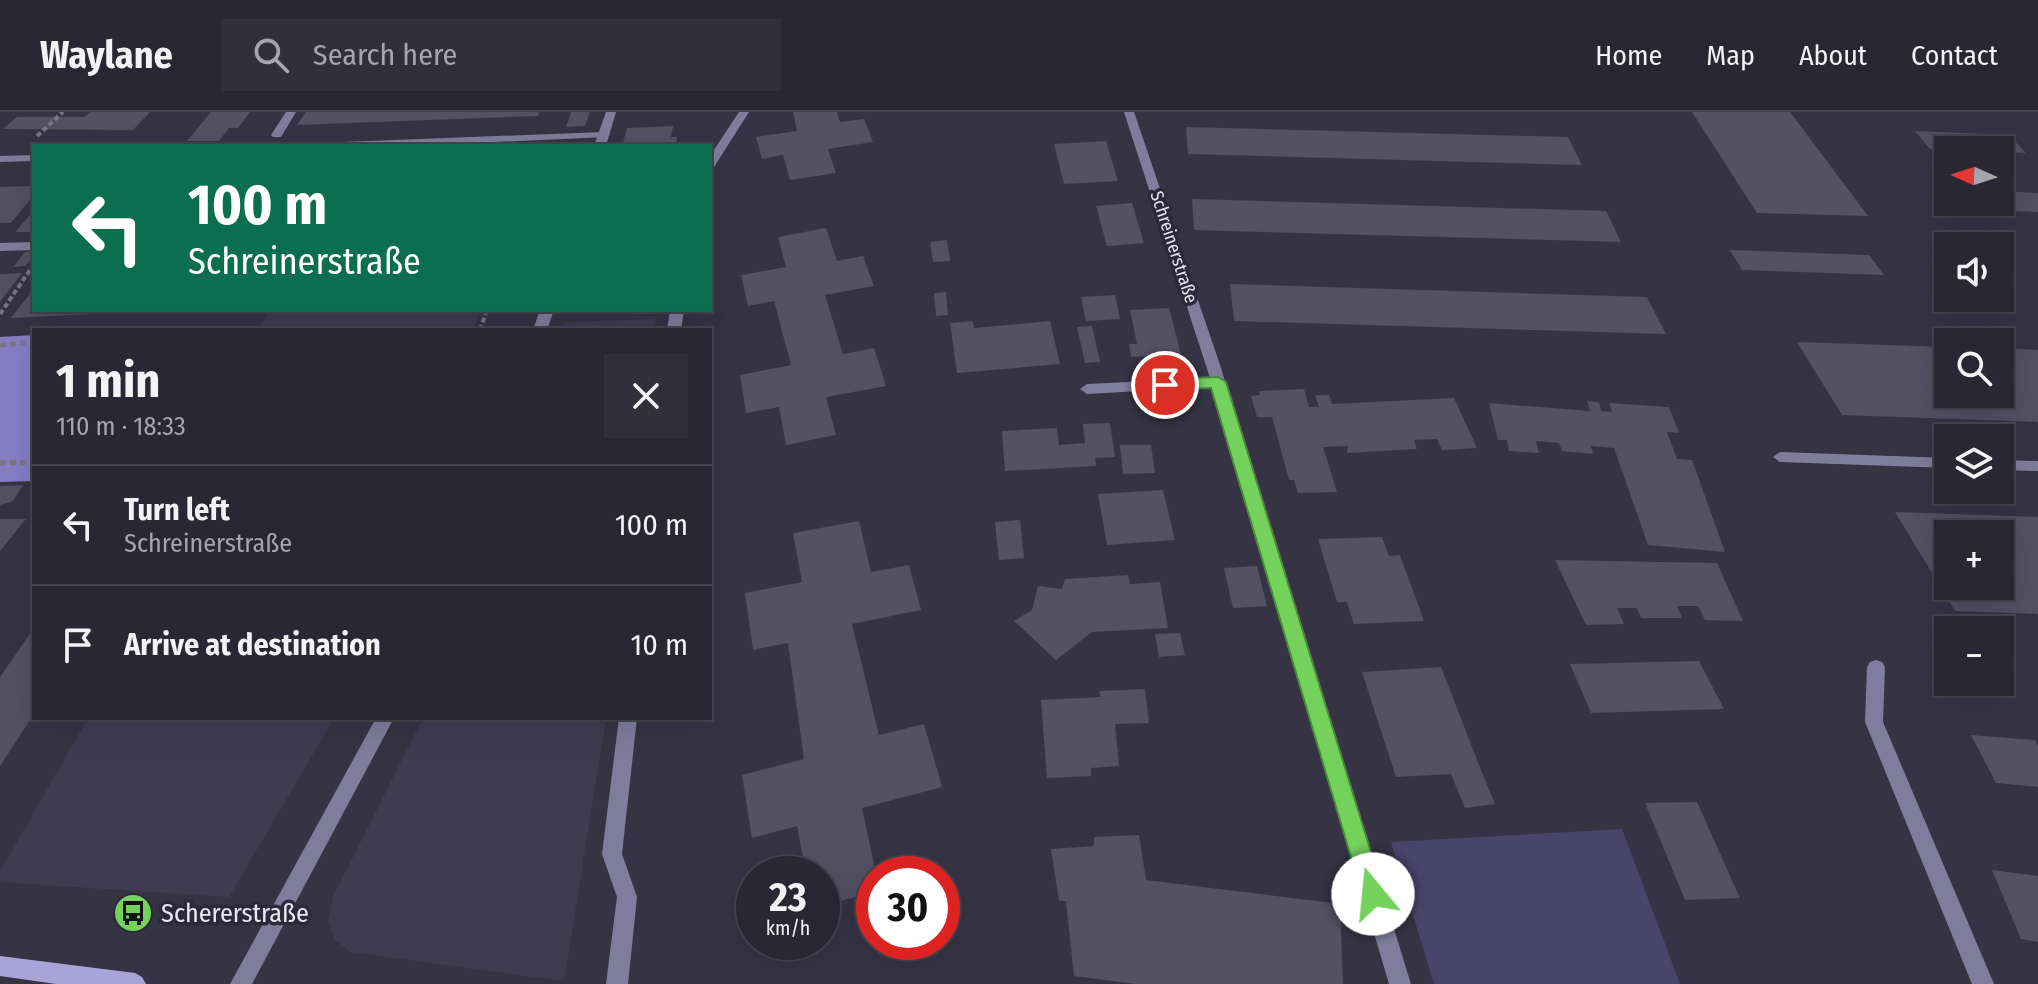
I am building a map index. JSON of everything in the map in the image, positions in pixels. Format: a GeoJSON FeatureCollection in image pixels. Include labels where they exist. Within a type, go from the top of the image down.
{"type":"FeatureCollection","features":[{"type":"Feature","properties":{"kind":"street"},"geometry":{"type":"LineString","coordinates":[[277,135],[291,112]]}},
{"type":"Feature","properties":{"kind":"street"},"geometry":{"type":"LineString","coordinates":[[412,144],[601,140],[611,112]]}},
{"type":"Feature","properties":{"kind":"street"},"geometry":{"type":"LineString","coordinates":[[712,162],[744,112]]}},
{"type":"Feature","properties":{"kind":"street","name":"Schreinerstraße"},"geometry":{"type":"LineString","coordinates":[[1129,112],[1218,382],[1400,984]]}},
{"type":"Feature","properties":{"kind":"street"},"geometry":{"type":"LineString","coordinates":[[0,159],[32,158]]}},
{"type":"Feature","properties":{"kind":"street"},"geometry":{"type":"LineString","coordinates":[[0,247],[32,245]]}},
{"type":"Feature","properties":{"kind":"street"},"geometry":{"type":"LineString","coordinates":[[1087,389],[1218,382]]}},
{"type":"Feature","properties":{"kind":"street"},"geometry":{"type":"LineString","coordinates":[[1780,457],[1934,462]]}},
{"type":"Feature","properties":{"kind":"street"},"geometry":{"type":"LineString","coordinates":[[2014,465],[2038,466]]}},
{"type":"Feature","properties":{"kind":"street"},"geometry":{"type":"LineString","coordinates":[[1876,667],[1874,722],[1983,984]]}},
{"type":"Feature","properties":{"kind":"street"},"geometry":{"type":"LineString","coordinates":[[241,984],[384,720]]}},
{"type":"Feature","properties":{"kind":"street"},"geometry":{"type":"LineString","coordinates":[[617,984],[627,897],[612,854],[628,720]]}},
{"type":"Feature","properties":{"kind":"street"},"geometry":{"type":"LineString","coordinates":[[0,966],[135,984]]}},
{"type":"Feature","properties":{"kind":"path"},"geometry":{"type":"LineString","coordinates":[[40,133],[63,112]]}},
{"type":"Feature","properties":{"kind":"path"},"geometry":{"type":"LineString","coordinates":[[0,314],[25,282],[32,266]]}},
{"type":"Feature","properties":{"kind":"path"},"geometry":{"type":"LineString","coordinates":[[0,345],[32,342]]}},
{"type":"Feature","properties":{"kind":"path"},"geometry":{"type":"LineString","coordinates":[[0,463],[32,462]]}},
{"type":"Feature","properties":{"kind":"shaded area"},"geometry":{"type":"Polygon","coordinates":[[[268,312],[480,312],[475,328],[259,328],[268,312]]]}},
{"type":"Feature","properties":{"kind":"shaded area"},"geometry":{"type":"Polygon","coordinates":[[[656,319],[654,328],[562,328],[564,322],[656,319]]]}},
{"type":"Feature","properties":{"kind":"shaded area"},"geometry":{"type":"Polygon","coordinates":[[[32,335],[32,481],[0,482],[0,337],[32,335]]]}},
{"type":"Feature","properties":{"kind":"shaded area"},"geometry":{"type":"Polygon","coordinates":[[[87,720],[333,720],[229,897],[0,882],[0,872],[87,720]]]}},
{"type":"Feature","properties":{"kind":"shaded area"},"geometry":{"type":"Polygon","coordinates":[[[422,720],[606,720],[564,981],[351,952],[335,940],[328,922],[333,897],[422,720]]]}},
{"type":"Feature","properties":{"kind":"shaded area"},"geometry":{"type":"Polygon","coordinates":[[[1622,829],[1680,984],[1434,984],[1391,842],[1622,829]]]}},
{"type":"Feature","properties":{"kind":"building"},"geometry":{"type":"Polygon","coordinates":[[[90,112],[150,112],[133,130],[3,129],[17,117],[84,117],[90,112]]]}},
{"type":"Feature","properties":{"kind":"building"},"geometry":{"type":"Polygon","coordinates":[[[211,112],[250,112],[238,128],[229,128],[219,141],[187,141],[211,112]]]}},
{"type":"Feature","properties":{"kind":"building"},"geometry":{"type":"Polygon","coordinates":[[[306,112],[539,112],[538,116],[297,125],[306,112]]]}},
{"type":"Feature","properties":{"kind":"building"},"geometry":{"type":"Polygon","coordinates":[[[571,112],[590,112],[585,126],[566,127],[571,112]]]}},
{"type":"Feature","properties":{"kind":"building"},"geometry":{"type":"Polygon","coordinates":[[[793,112],[837,112],[840,122],[864,119],[873,142],[828,149],[836,173],[790,180],[783,155],[762,159],[756,137],[797,131],[793,112]]]}},
{"type":"Feature","properties":{"kind":"building"},"geometry":{"type":"Polygon","coordinates":[[[1692,112],[1790,112],[1868,216],[1757,213],[1692,112]]]}},
{"type":"Feature","properties":{"kind":"building"},"geometry":{"type":"Polygon","coordinates":[[[673,126],[671,137],[677,137],[676,144],[623,144],[627,128],[673,126]]]}},
{"type":"Feature","properties":{"kind":"building"},"geometry":{"type":"Polygon","coordinates":[[[1186,127],[1568,137],[1582,165],[1188,154],[1186,127]]]}},
{"type":"Feature","properties":{"kind":"building"},"geometry":{"type":"Polygon","coordinates":[[[1915,131],[2010,136],[1934,136],[1934,149],[1930,149],[1915,131]]]}},
{"type":"Feature","properties":{"kind":"building"},"geometry":{"type":"Polygon","coordinates":[[[2014,140],[2026,153],[2014,152],[2014,140]]]}},
{"type":"Feature","properties":{"kind":"building"},"geometry":{"type":"Polygon","coordinates":[[[1106,141],[1118,181],[1064,184],[1054,144],[1106,141]]]}},
{"type":"Feature","properties":{"kind":"building"},"geometry":{"type":"Polygon","coordinates":[[[32,186],[32,197],[11,223],[0,223],[0,187],[32,186]]]}},
{"type":"Feature","properties":{"kind":"building"},"geometry":{"type":"Polygon","coordinates":[[[2014,192],[2038,193],[2038,212],[2014,211],[2014,192]]]}},
{"type":"Feature","properties":{"kind":"building"},"geometry":{"type":"Polygon","coordinates":[[[1192,199],[1606,211],[1621,242],[1194,230],[1192,199]]]}},
{"type":"Feature","properties":{"kind":"building"},"geometry":{"type":"Polygon","coordinates":[[[1132,203],[1144,243],[1107,246],[1096,206],[1132,203]]]}},
{"type":"Feature","properties":{"kind":"building"},"geometry":{"type":"Polygon","coordinates":[[[32,213],[32,232],[15,232],[32,213]]]}},
{"type":"Feature","properties":{"kind":"building"},"geometry":{"type":"Polygon","coordinates":[[[826,228],[837,261],[863,256],[874,286],[825,295],[843,354],[874,348],[886,386],[826,397],[836,435],[786,445],[779,407],[746,413],[740,375],[791,365],[774,301],[748,306],[741,275],[786,267],[778,237],[826,228]]]}},
{"type":"Feature","properties":{"kind":"building"},"geometry":{"type":"Polygon","coordinates":[[[947,240],[950,261],[933,262],[930,242],[947,240]]]}},
{"type":"Feature","properties":{"kind":"building"},"geometry":{"type":"Polygon","coordinates":[[[1730,250],[1869,255],[1884,275],[1742,270],[1730,250]]]}},
{"type":"Feature","properties":{"kind":"building"},"geometry":{"type":"Polygon","coordinates":[[[25,252],[32,252],[32,258],[25,266],[13,267],[25,252]]]}},
{"type":"Feature","properties":{"kind":"building"},"geometry":{"type":"Polygon","coordinates":[[[22,273],[0,302],[0,274],[22,273]]]}},
{"type":"Feature","properties":{"kind":"building"},"geometry":{"type":"Polygon","coordinates":[[[1230,284],[1647,297],[1666,334],[1234,321],[1230,284]]]}},
{"type":"Feature","properties":{"kind":"building"},"geometry":{"type":"Polygon","coordinates":[[[32,292],[32,312],[131,312],[11,318],[32,292]]]}},
{"type":"Feature","properties":{"kind":"building"},"geometry":{"type":"Polygon","coordinates":[[[946,292],[948,315],[936,316],[934,293],[946,292]]]}},
{"type":"Feature","properties":{"kind":"building"},"geometry":{"type":"Polygon","coordinates":[[[1115,295],[1120,319],[1086,321],[1081,297],[1115,295]]]}},
{"type":"Feature","properties":{"kind":"building"},"geometry":{"type":"Polygon","coordinates":[[[1169,308],[1181,354],[1131,357],[1129,344],[1137,344],[1130,310],[1169,308]]]}},
{"type":"Feature","properties":{"kind":"building"},"geometry":{"type":"Polygon","coordinates":[[[973,321],[974,328],[1050,321],[1060,364],[957,373],[950,323],[973,321]]]}},
{"type":"Feature","properties":{"kind":"building"},"geometry":{"type":"Polygon","coordinates":[[[1092,326],[1100,362],[1085,363],[1077,327],[1092,326]]]}},
{"type":"Feature","properties":{"kind":"building"},"geometry":{"type":"Polygon","coordinates":[[[1797,342],[1934,347],[1934,408],[2014,408],[2014,349],[2038,350],[2038,422],[1842,415],[1797,342]]]}},
{"type":"Feature","properties":{"kind":"building"},"geometry":{"type":"Polygon","coordinates":[[[1304,389],[1309,407],[1319,407],[1315,395],[1329,395],[1332,404],[1454,398],[1477,448],[1442,450],[1437,439],[1414,440],[1417,449],[1347,453],[1348,446],[1323,447],[1337,492],[1298,493],[1294,480],[1289,480],[1272,417],[1257,417],[1251,396],[1260,395],[1259,391],[1304,389]]]}},
{"type":"Feature","properties":{"kind":"building"},"geometry":{"type":"Polygon","coordinates":[[[1587,401],[1599,402],[1601,411],[1612,412],[1609,403],[1669,407],[1679,433],[1667,432],[1677,459],[1692,460],[1725,552],[1648,545],[1614,448],[1591,446],[1593,454],[1562,451],[1559,443],[1536,441],[1539,453],[1509,451],[1507,440],[1498,440],[1489,403],[1590,411],[1587,401]]]}},
{"type":"Feature","properties":{"kind":"building"},"geometry":{"type":"Polygon","coordinates":[[[1110,423],[1115,457],[1095,458],[1096,466],[1005,471],[1002,431],[1057,428],[1059,445],[1085,443],[1083,424],[1110,423]]]}},
{"type":"Feature","properties":{"kind":"building"},"geometry":{"type":"Polygon","coordinates":[[[1120,445],[1151,445],[1155,473],[1123,474],[1120,445]]]}},
{"type":"Feature","properties":{"kind":"building"},"geometry":{"type":"Polygon","coordinates":[[[23,485],[13,501],[0,505],[0,486],[23,485]]]}},
{"type":"Feature","properties":{"kind":"building"},"geometry":{"type":"Polygon","coordinates":[[[1163,490],[1175,540],[1107,545],[1098,494],[1163,490]]]}},
{"type":"Feature","properties":{"kind":"building"},"geometry":{"type":"Polygon","coordinates":[[[1895,512],[2038,517],[2038,614],[1955,611],[1948,600],[2014,600],[2014,520],[1934,520],[1934,576],[1895,512]]]}},
{"type":"Feature","properties":{"kind":"building"},"geometry":{"type":"Polygon","coordinates":[[[0,519],[26,519],[0,551],[0,519]]]}},
{"type":"Feature","properties":{"kind":"building"},"geometry":{"type":"Polygon","coordinates":[[[1020,520],[1024,558],[999,560],[995,522],[1020,520]]]}},
{"type":"Feature","properties":{"kind":"building"},"geometry":{"type":"Polygon","coordinates":[[[859,521],[871,572],[909,565],[921,610],[852,624],[879,735],[924,724],[942,787],[862,808],[872,856],[856,856],[856,897],[840,901],[840,856],[803,856],[797,826],[752,838],[742,775],[804,759],[788,643],[753,650],[745,593],[802,582],[793,533],[859,521]]]}},
{"type":"Feature","properties":{"kind":"building"},"geometry":{"type":"Polygon","coordinates":[[[1382,537],[1389,556],[1400,555],[1424,621],[1354,624],[1347,602],[1337,602],[1318,539],[1382,537]]]}},
{"type":"Feature","properties":{"kind":"building"},"geometry":{"type":"Polygon","coordinates":[[[1555,560],[1717,563],[1743,621],[1705,620],[1698,606],[1677,606],[1682,618],[1641,618],[1637,608],[1617,608],[1624,624],[1586,625],[1555,560]]]}},
{"type":"Feature","properties":{"kind":"building"},"geometry":{"type":"Polygon","coordinates":[[[1257,566],[1267,606],[1233,608],[1224,568],[1257,566]]]}},
{"type":"Feature","properties":{"kind":"building"},"geometry":{"type":"Polygon","coordinates":[[[1128,575],[1130,584],[1160,582],[1168,628],[1092,632],[1056,660],[1014,621],[1032,610],[1038,586],[1062,589],[1065,579],[1128,575]]]}},
{"type":"Feature","properties":{"kind":"building"},"geometry":{"type":"Polygon","coordinates":[[[32,631],[32,717],[0,766],[0,677],[32,631]]]}},
{"type":"Feature","properties":{"kind":"building"},"geometry":{"type":"Polygon","coordinates":[[[1180,633],[1185,655],[1159,657],[1155,634],[1180,633]]]}},
{"type":"Feature","properties":{"kind":"building"},"geometry":{"type":"Polygon","coordinates":[[[1699,661],[1724,709],[1591,713],[1570,664],[1699,661]]]}},
{"type":"Feature","properties":{"kind":"building"},"geometry":{"type":"Polygon","coordinates":[[[1441,667],[1495,804],[1465,808],[1451,774],[1396,777],[1362,672],[1441,667]]]}},
{"type":"Feature","properties":{"kind":"building"},"geometry":{"type":"Polygon","coordinates":[[[1145,689],[1149,723],[1115,724],[1119,766],[1091,768],[1091,776],[1047,778],[1041,700],[1101,697],[1099,691],[1145,689]]]}},
{"type":"Feature","properties":{"kind":"building"},"geometry":{"type":"Polygon","coordinates":[[[1971,735],[2035,740],[2038,746],[2038,787],[1996,783],[1971,735]]]}},
{"type":"Feature","properties":{"kind":"building"},"geometry":{"type":"Polygon","coordinates":[[[1697,802],[1740,898],[1685,900],[1645,803],[1697,802]]]}},
{"type":"Feature","properties":{"kind":"building"},"geometry":{"type":"Polygon","coordinates":[[[1139,835],[1146,880],[1340,904],[1343,984],[1136,984],[1074,976],[1066,901],[1059,901],[1051,849],[1094,846],[1094,837],[1139,835]]]}},
{"type":"Feature","properties":{"kind":"building"},"geometry":{"type":"Polygon","coordinates":[[[1992,870],[2038,876],[2038,942],[2021,939],[1992,870]]]}},
{"type":"Feature","properties":{"kind":"place","name":"Schererstraße"},"geometry":{"type":"Point","coordinates":[133,913]}},
{"type":"Feature","properties":{"kind":"route"},"geometry":{"type":"LineString","coordinates":[[1165,385],[1218,382],[1373,894]]}}]}
